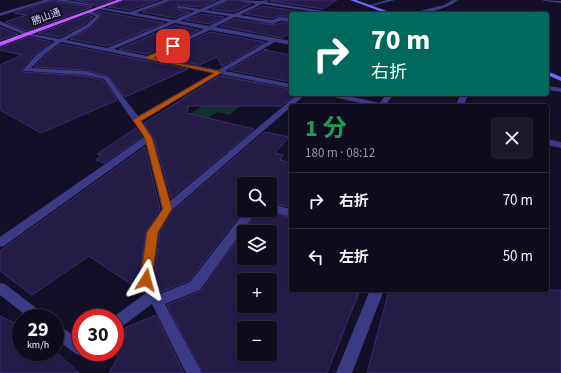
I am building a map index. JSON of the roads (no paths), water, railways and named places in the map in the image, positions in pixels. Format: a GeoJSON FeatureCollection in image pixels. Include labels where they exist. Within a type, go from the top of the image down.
{"type":"FeatureCollection","features":[{"type":"Feature","properties":{"kind":"main road","name":"勝山通"},"geometry":{"type":"LineString","coordinates":[[0,37],[108,0]]}},
{"type":"Feature","properties":{"kind":"main road","name":"勝山通"},"geometry":{"type":"LineString","coordinates":[[0,44],[121,0]]}},
{"type":"Feature","properties":{"kind":"street"},"geometry":{"type":"LineString","coordinates":[[0,15],[49,0]]}},
{"type":"Feature","properties":{"kind":"street"},"geometry":{"type":"LineString","coordinates":[[56,0],[93,5]]}},
{"type":"Feature","properties":{"kind":"street"},"geometry":{"type":"LineString","coordinates":[[130,14],[168,0]]}},
{"type":"Feature","properties":{"kind":"street"},"geometry":{"type":"LineString","coordinates":[[108,50],[225,0]]}},
{"type":"Feature","properties":{"kind":"street"},"geometry":{"type":"LineString","coordinates":[[240,0],[316,12]]}},
{"type":"Feature","properties":{"kind":"street"},"geometry":{"type":"LineString","coordinates":[[148,58],[267,0]]}},
{"type":"Feature","properties":{"kind":"street"},"geometry":{"type":"LineString","coordinates":[[352,0],[387,12]]}},
{"type":"Feature","properties":{"kind":"street"},"geometry":{"type":"LineString","coordinates":[[368,6],[393,0]]}},
{"type":"Feature","properties":{"kind":"street"},"geometry":{"type":"LineString","coordinates":[[419,12],[446,6],[456,0]]}},
{"type":"Feature","properties":{"kind":"street"},"geometry":{"type":"LineString","coordinates":[[544,0],[561,2]]}},
{"type":"Feature","properties":{"kind":"street"},"geometry":{"type":"LineString","coordinates":[[180,7],[273,22],[279,18],[289,20]]}},
{"type":"Feature","properties":{"kind":"street"},"geometry":{"type":"LineString","coordinates":[[99,8],[289,43]]}},
{"type":"Feature","properties":{"kind":"street"},"geometry":{"type":"LineString","coordinates":[[89,12],[99,15],[89,25],[61,40],[31,62],[26,70],[85,73],[106,78],[149,138],[168,209]]}},
{"type":"Feature","properties":{"kind":"street"},"geometry":{"type":"LineString","coordinates":[[0,23],[27,34],[289,86]]}},
{"type":"Feature","properties":{"kind":"street"},"geometry":{"type":"LineString","coordinates":[[137,120],[274,40]]}},
{"type":"Feature","properties":{"kind":"street"},"geometry":{"type":"LineString","coordinates":[[549,74],[561,79]]}},
{"type":"Feature","properties":{"kind":"street"},"geometry":{"type":"LineString","coordinates":[[549,88],[561,90]]}},
{"type":"Feature","properties":{"kind":"street"},"geometry":{"type":"LineString","coordinates":[[290,104],[300,96]]}},
{"type":"Feature","properties":{"kind":"street"},"geometry":{"type":"LineString","coordinates":[[338,96],[374,104]]}},
{"type":"Feature","properties":{"kind":"street"},"geometry":{"type":"LineString","coordinates":[[194,373],[146,280],[152,232],[168,209],[289,105]]}},
{"type":"Feature","properties":{"kind":"street"},"geometry":{"type":"LineString","coordinates":[[0,243],[149,138]]}},
{"type":"Feature","properties":{"kind":"street"},"geometry":{"type":"LineString","coordinates":[[549,142],[561,145]]}},
{"type":"Feature","properties":{"kind":"street"},"geometry":{"type":"LineString","coordinates":[[277,209],[289,212]]}},
{"type":"Feature","properties":{"kind":"street"},"geometry":{"type":"LineString","coordinates":[[124,318],[155,298],[195,286],[247,217]]}},
{"type":"Feature","properties":{"kind":"street"},"geometry":{"type":"LineString","coordinates":[[0,288],[27,309]]}},
{"type":"Feature","properties":{"kind":"street"},"geometry":{"type":"LineString","coordinates":[[344,373],[376,292]]}}]}
